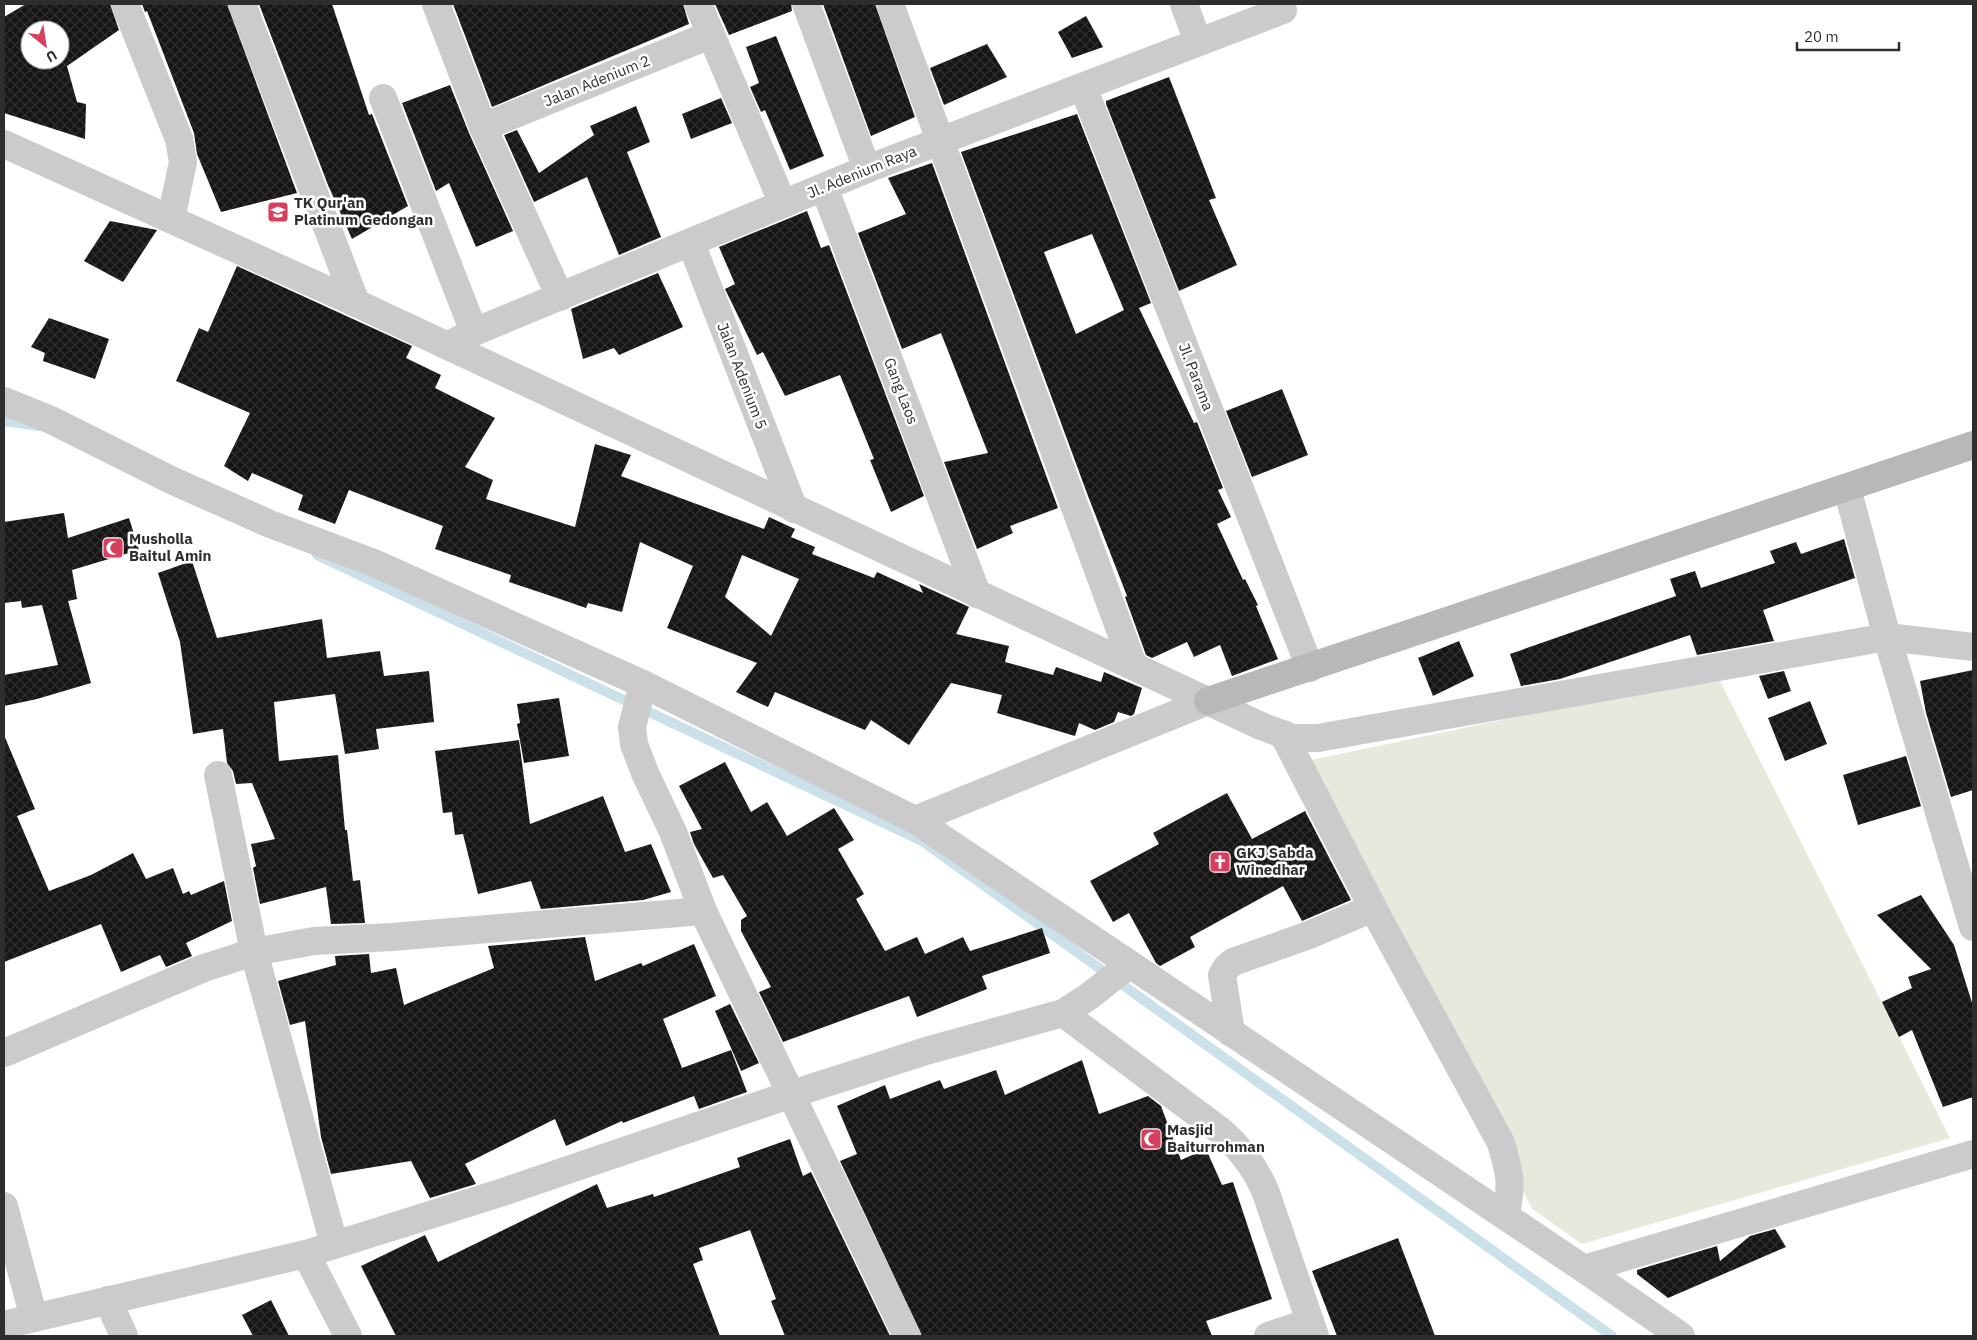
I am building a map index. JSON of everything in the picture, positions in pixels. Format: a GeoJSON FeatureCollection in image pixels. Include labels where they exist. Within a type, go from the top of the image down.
{"type":"FeatureCollection","features":[{"type":"Feature","properties":{"kind":"street"},"geometry":{"type":"LineString","coordinates":[[125,4],[179,139],[183,162],[171,219]]}},
{"type":"Feature","properties":{"kind":"street"},"geometry":{"type":"LineString","coordinates":[[242,4],[356,303]]}},
{"type":"Feature","properties":{"kind":"street"},"geometry":{"type":"LineString","coordinates":[[436,4],[483,127],[560,297]]}},
{"type":"Feature","properties":{"kind":"street"},"geometry":{"type":"LineString","coordinates":[[698,4],[784,204]]}},
{"type":"Feature","properties":{"kind":"street"},"geometry":{"type":"LineString","coordinates":[[806,4],[867,169]]}},
{"type":"Feature","properties":{"kind":"street"},"geometry":{"type":"LineString","coordinates":[[890,4],[939,142],[1133,665]]}},
{"type":"Feature","properties":{"kind":"street"},"geometry":{"type":"LineString","coordinates":[[1184,4],[1198,42]]}},
{"type":"Feature","properties":{"kind":"street","name":"Jl. Adenium Raya"},"geometry":{"type":"LineString","coordinates":[[447,346],[474,332],[867,169],[1282,10]]}},
{"type":"Feature","properties":{"kind":"street","name":"Jalan Adenium 2"},"geometry":{"type":"LineString","coordinates":[[483,127],[710,35]]}},
{"type":"Feature","properties":{"kind":"street","name":"Jl. Parama"},"geometry":{"type":"LineString","coordinates":[[1083,87],[1310,668]]}},
{"type":"Feature","properties":{"kind":"street"},"geometry":{"type":"LineString","coordinates":[[383,98],[474,332]]}},
{"type":"Feature","properties":{"kind":"street"},"geometry":{"type":"LineString","coordinates":[[4,144],[356,303],[1208,701],[1283,734],[1304,740],[1887,637],[1973,647]]}},
{"type":"Feature","properties":{"kind":"street","name":"Gang Laos"},"geometry":{"type":"LineString","coordinates":[[824,187],[977,594]]}},
{"type":"Feature","properties":{"kind":"street","name":"Jalan Adenium 5"},"geometry":{"type":"LineString","coordinates":[[690,243],[794,509]]}},
{"type":"Feature","properties":{"kind":"street"},"geometry":{"type":"LineString","coordinates":[[4,402],[51,420],[171,480],[270,524],[374,563],[641,692],[915,820],[1124,969],[1231,1033],[1584,1268],[1681,1336]]}},
{"type":"Feature","properties":{"kind":"street"},"geometry":{"type":"LineString","coordinates":[[915,820],[1208,701],[1973,445]]}},
{"type":"Feature","properties":{"kind":"street"},"geometry":{"type":"LineString","coordinates":[[1847,488],[1887,637],[1973,927]]}},
{"type":"Feature","properties":{"kind":"street"},"geometry":{"type":"LineString","coordinates":[[641,692],[632,727],[634,744],[645,773],[673,832],[703,911],[906,1336]]}},
{"type":"Feature","properties":{"kind":"street"},"geometry":{"type":"LineString","coordinates":[[1283,734],[1373,908],[1500,1143],[1509,1168],[1511,1189],[1505,1216]]}},
{"type":"Feature","properties":{"kind":"street"},"geometry":{"type":"LineString","coordinates":[[218,775],[254,952],[334,1244]]}},
{"type":"Feature","properties":{"kind":"street"},"geometry":{"type":"LineString","coordinates":[[1231,1033],[1222,975],[1227,967],[1233,962],[1309,936],[1373,908]]}},
{"type":"Feature","properties":{"kind":"street"},"geometry":{"type":"LineString","coordinates":[[4,1053],[204,968],[254,952],[314,941],[392,937],[703,911]]}},
{"type":"Feature","properties":{"kind":"street"},"geometry":{"type":"LineString","coordinates":[[4,1325],[306,1254],[506,1191],[792,1094],[926,1051],[1062,1012],[1088,997],[1124,969]]}},
{"type":"Feature","properties":{"kind":"street"},"geometry":{"type":"LineString","coordinates":[[1062,1012],[1222,1132],[1243,1152],[1258,1175],[1266,1193],[1312,1329],[1268,1336]]}},
{"type":"Feature","properties":{"kind":"street"},"geometry":{"type":"LineString","coordinates":[[1584,1268],[1973,1154]]}},
{"type":"Feature","properties":{"kind":"street"},"geometry":{"type":"LineString","coordinates":[[4,1206],[34,1318]]}},
{"type":"Feature","properties":{"kind":"street"},"geometry":{"type":"LineString","coordinates":[[306,1254],[348,1336]]}},
{"type":"Feature","properties":{"kind":"street"},"geometry":{"type":"LineString","coordinates":[[108,1300],[124,1336]]}},
{"type":"Feature","properties":{"kind":"shaded area"},"geometry":{"type":"Polygon","coordinates":[[[1717,675],[1950,1138],[1582,1244],[1532,1209],[1306,761],[1717,675]]]}},
{"type":"Feature","properties":{"kind":"building"},"geometry":{"type":"Polygon","coordinates":[[[26,4],[110,4],[119,30],[70,64],[70,20],[20,20],[20,70],[68,70],[77,102],[86,104],[85,139],[4,113],[4,17],[26,4]]]}},
{"type":"Feature","properties":{"kind":"building"},"geometry":{"type":"Polygon","coordinates":[[[142,4],[227,4],[297,193],[221,212],[197,154],[194,133],[147,11],[145,12],[142,4]]]}},
{"type":"Feature","properties":{"kind":"building"},"geometry":{"type":"Polygon","coordinates":[[[259,4],[332,4],[369,115],[372,114],[408,206],[352,239],[328,185],[259,4]]]}},
{"type":"Feature","properties":{"kind":"building"},"geometry":{"type":"Polygon","coordinates":[[[453,4],[683,4],[689,24],[492,107],[453,4]]]}},
{"type":"Feature","properties":{"kind":"building"},"geometry":{"type":"Polygon","coordinates":[[[715,4],[791,4],[792,11],[729,35],[715,4]]]}},
{"type":"Feature","properties":{"kind":"building"},"geometry":{"type":"Polygon","coordinates":[[[823,4],[875,4],[915,117],[871,136],[823,4]]]}},
{"type":"Feature","properties":{"kind":"building"},"geometry":{"type":"Polygon","coordinates":[[[1086,16],[1103,47],[1072,58],[1058,32],[1086,16]]]}},
{"type":"Feature","properties":{"kind":"building"},"geometry":{"type":"Polygon","coordinates":[[[776,36],[824,156],[790,170],[765,110],[761,112],[750,87],[759,83],[746,47],[776,36]]]}},
{"type":"Feature","properties":{"kind":"building"},"geometry":{"type":"Polygon","coordinates":[[[987,44],[1007,77],[944,105],[930,68],[987,44]]]}},
{"type":"Feature","properties":{"kind":"building"},"geometry":{"type":"Polygon","coordinates":[[[1169,77],[1216,198],[1209,200],[1237,265],[1179,291],[1106,104],[1106,101],[1169,77]]]}},
{"type":"Feature","properties":{"kind":"building"},"geometry":{"type":"Polygon","coordinates":[[[450,85],[469,133],[513,231],[476,247],[449,183],[436,191],[402,103],[450,85]]]}},
{"type":"Feature","properties":{"kind":"building"},"geometry":{"type":"Polygon","coordinates":[[[721,98],[732,123],[691,139],[682,114],[721,98]]]}},
{"type":"Feature","properties":{"kind":"building"},"geometry":{"type":"Polygon","coordinates":[[[636,106],[650,142],[627,152],[661,237],[619,255],[587,177],[534,202],[504,135],[517,130],[539,173],[594,135],[590,126],[636,106]]]}},
{"type":"Feature","properties":{"kind":"building"},"geometry":{"type":"Polygon","coordinates":[[[1077,114],[1151,303],[1139,308],[1194,423],[1197,422],[1223,488],[1218,490],[1231,517],[1217,524],[1243,580],[1245,579],[1258,605],[1256,606],[1278,659],[1232,676],[1220,645],[1194,657],[1187,642],[1152,658],[1146,655],[1125,597],[1127,596],[1088,496],[961,152],[1077,114]],[[1092,234],[1044,252],[1076,334],[1124,310],[1092,234]]]}},
{"type":"Feature","properties":{"kind":"building"},"geometry":{"type":"Polygon","coordinates":[[[932,163],[1058,508],[1010,526],[1013,533],[977,549],[944,462],[988,453],[941,333],[902,349],[858,233],[906,214],[888,178],[932,163]]]}},
{"type":"Feature","properties":{"kind":"building"},"geometry":{"type":"Polygon","coordinates":[[[807,211],[821,248],[829,245],[924,496],[891,512],[870,460],[874,459],[840,375],[785,396],[763,352],[757,355],[725,289],[735,284],[719,247],[807,211]]]}},
{"type":"Feature","properties":{"kind":"building"},"geometry":{"type":"Polygon","coordinates":[[[110,221],[157,230],[123,282],[84,261],[110,221]]]}},
{"type":"Feature","properties":{"kind":"building"},"geometry":{"type":"Polygon","coordinates":[[[237,266],[412,346],[406,358],[441,375],[435,388],[495,418],[465,467],[493,480],[486,499],[575,527],[595,444],[631,455],[621,476],[764,529],[769,517],[795,529],[791,537],[815,547],[812,554],[874,578],[877,572],[923,593],[919,584],[969,607],[956,634],[1009,646],[1005,662],[1053,675],[1056,667],[1101,682],[1104,672],[1142,688],[1134,714],[1131,716],[1118,712],[1114,722],[1095,730],[1079,723],[1075,736],[997,713],[1002,695],[951,683],[909,745],[871,720],[865,730],[775,692],[768,707],[736,692],[757,663],[667,628],[693,566],[640,542],[622,612],[588,603],[586,608],[509,582],[511,575],[435,549],[443,526],[349,490],[335,524],[298,510],[303,495],[252,473],[248,481],[224,466],[250,413],[176,381],[199,328],[208,332],[237,266]],[[742,555],[725,597],[771,636],[799,579],[742,555]]]}},
{"type":"Feature","properties":{"kind":"building"},"geometry":{"type":"Polygon","coordinates":[[[658,273],[683,327],[619,355],[614,348],[583,359],[571,309],[658,273]]]}},
{"type":"Feature","properties":{"kind":"building"},"geometry":{"type":"Polygon","coordinates":[[[49,318],[109,339],[95,379],[43,361],[45,353],[31,347],[49,318]]]}},
{"type":"Feature","properties":{"kind":"building"},"geometry":{"type":"Polygon","coordinates":[[[1282,389],[1308,455],[1252,477],[1226,411],[1282,389]]]}},
{"type":"Feature","properties":{"kind":"building"},"geometry":{"type":"Polygon","coordinates":[[[64,513],[68,538],[129,518],[139,550],[72,570],[77,599],[68,601],[91,683],[37,699],[4,706],[4,675],[58,665],[42,605],[22,608],[21,601],[4,603],[4,522],[64,513]]]}},
{"type":"Feature","properties":{"kind":"building"},"geometry":{"type":"Polygon","coordinates":[[[1844,539],[1855,578],[1763,610],[1774,641],[1697,655],[1690,635],[1560,679],[1521,686],[1510,654],[1676,596],[1670,579],[1695,571],[1701,588],[1775,563],[1770,551],[1796,542],[1801,554],[1844,539]]]}},
{"type":"Feature","properties":{"kind":"building"},"geometry":{"type":"Polygon","coordinates":[[[192,561],[217,638],[322,619],[327,658],[380,651],[384,676],[429,671],[434,722],[376,729],[379,749],[345,754],[335,694],[274,702],[279,761],[338,755],[345,830],[347,830],[353,881],[360,880],[365,923],[331,924],[326,887],[260,904],[253,868],[256,866],[251,844],[275,839],[252,783],[236,784],[233,771],[227,763],[223,729],[193,734],[180,642],[158,573],[192,561]]]}},
{"type":"Feature","properties":{"kind":"building"},"geometry":{"type":"Polygon","coordinates":[[[1459,641],[1474,676],[1433,696],[1418,658],[1459,641]]]}},
{"type":"Feature","properties":{"kind":"building"},"geometry":{"type":"Polygon","coordinates":[[[1973,670],[1973,790],[1951,797],[1926,713],[1920,681],[1973,670]]]}},
{"type":"Feature","properties":{"kind":"building"},"geometry":{"type":"Polygon","coordinates":[[[1784,671],[1791,691],[1768,699],[1759,676],[1784,671]]]}},
{"type":"Feature","properties":{"kind":"building"},"geometry":{"type":"Polygon","coordinates":[[[559,698],[569,756],[524,763],[517,724],[520,723],[517,704],[559,698]]]}},
{"type":"Feature","properties":{"kind":"building"},"geometry":{"type":"Polygon","coordinates":[[[1810,701],[1827,744],[1785,761],[1768,718],[1810,701]]]}},
{"type":"Feature","properties":{"kind":"building"},"geometry":{"type":"Polygon","coordinates":[[[4,735],[35,809],[17,816],[49,891],[91,875],[133,853],[146,879],[173,868],[183,894],[189,891],[191,895],[224,881],[232,921],[186,943],[192,956],[166,967],[160,955],[121,972],[101,924],[4,962],[4,735]]]}},
{"type":"Feature","properties":{"kind":"building"},"geometry":{"type":"Polygon","coordinates":[[[519,740],[530,824],[603,796],[625,852],[651,844],[671,892],[643,900],[541,909],[531,881],[478,894],[463,834],[455,835],[452,812],[443,813],[435,751],[519,740]]]}},
{"type":"Feature","properties":{"kind":"building"},"geometry":{"type":"Polygon","coordinates":[[[1906,756],[1921,806],[1858,825],[1843,775],[1906,756]]]}},
{"type":"Feature","properties":{"kind":"building"},"geometry":{"type":"Polygon","coordinates":[[[725,762],[751,812],[767,802],[787,836],[834,808],[854,840],[838,849],[864,894],[856,899],[885,951],[917,937],[925,954],[963,937],[970,951],[1042,928],[1050,953],[982,976],[987,989],[917,1017],[909,996],[783,1042],[759,992],[771,987],[741,931],[741,920],[747,916],[723,875],[713,878],[694,844],[690,832],[702,829],[679,786],[725,762]]]}},
{"type":"Feature","properties":{"kind":"building"},"geometry":{"type":"Polygon","coordinates":[[[1227,793],[1252,839],[1305,811],[1351,900],[1302,921],[1283,886],[1190,937],[1195,947],[1160,966],[1156,963],[1129,913],[1113,922],[1090,881],[1159,844],[1153,833],[1227,793]]]}},
{"type":"Feature","properties":{"kind":"building"},"geometry":{"type":"Polygon","coordinates":[[[1921,895],[1954,945],[1973,1006],[1973,1097],[1943,1107],[1912,1030],[1899,1037],[1882,1002],[1912,988],[1908,977],[1931,969],[1877,915],[1921,895]]]}},
{"type":"Feature","properties":{"kind":"building"},"geometry":{"type":"Polygon","coordinates":[[[585,937],[595,981],[641,963],[643,966],[694,944],[716,996],[663,1019],[682,1068],[731,1050],[747,1092],[699,1109],[694,1096],[623,1123],[622,1121],[566,1146],[555,1119],[465,1164],[476,1184],[430,1198],[411,1161],[331,1174],[321,1137],[305,1021],[290,1025],[278,981],[336,965],[335,956],[369,954],[371,973],[396,968],[404,1005],[494,968],[488,946],[585,937]]]}},
{"type":"Feature","properties":{"kind":"building"},"geometry":{"type":"Polygon","coordinates":[[[730,1004],[759,1063],[741,1071],[715,1011],[730,1004]]]}},
{"type":"Feature","properties":{"kind":"building"},"geometry":{"type":"Polygon","coordinates":[[[1082,1060],[1099,1114],[1148,1096],[1161,1106],[1181,1160],[1206,1149],[1222,1185],[1233,1182],[1272,1299],[1206,1321],[1212,1336],[922,1336],[840,1161],[857,1154],[837,1106],[885,1085],[890,1099],[940,1080],[944,1089],[996,1070],[1005,1095],[1082,1060]]]}},
{"type":"Feature","properties":{"kind":"building"},"geometry":{"type":"Polygon","coordinates":[[[790,1139],[803,1176],[811,1172],[890,1336],[785,1336],[771,1301],[776,1299],[750,1230],[699,1248],[703,1260],[693,1264],[720,1336],[396,1336],[361,1266],[425,1235],[438,1262],[597,1184],[607,1208],[653,1194],[654,1197],[740,1167],[737,1158],[790,1139]]]}},
{"type":"Feature","properties":{"kind":"building"},"geometry":{"type":"Polygon","coordinates":[[[1775,1229],[1786,1247],[1668,1298],[1637,1274],[1637,1270],[1717,1246],[1720,1261],[1750,1236],[1775,1229]]]}},
{"type":"Feature","properties":{"kind":"building"},"geometry":{"type":"Polygon","coordinates":[[[1398,1238],[1435,1336],[1337,1336],[1312,1271],[1398,1238]]]}},
{"type":"Feature","properties":{"kind":"building"},"geometry":{"type":"Polygon","coordinates":[[[271,1300],[289,1336],[253,1336],[242,1315],[271,1300]]]}},
{"type":"Feature","properties":{"kind":"waterway"},"geometry":{"type":"LineString","coordinates":[[4,421],[38,426]]}},
{"type":"Feature","properties":{"kind":"waterway"},"geometry":{"type":"LineString","coordinates":[[317,555],[922,841],[1612,1336]]}},
{"type":"Feature","properties":{"kind":"place","name":"TK Qur'an Platinum Gedongan"},"geometry":{"type":"Point","coordinates":[278,212]}},
{"type":"Feature","properties":{"kind":"place","name":"Musholla Baitul Amin"},"geometry":{"type":"Point","coordinates":[113,548]}},
{"type":"Feature","properties":{"kind":"place","name":"GKJ Sabda Winedhar"},"geometry":{"type":"Point","coordinates":[1220,862]}},
{"type":"Feature","properties":{"kind":"place","name":"Masjid Baiturrohman"},"geometry":{"type":"Point","coordinates":[1151,1139]}}]}
